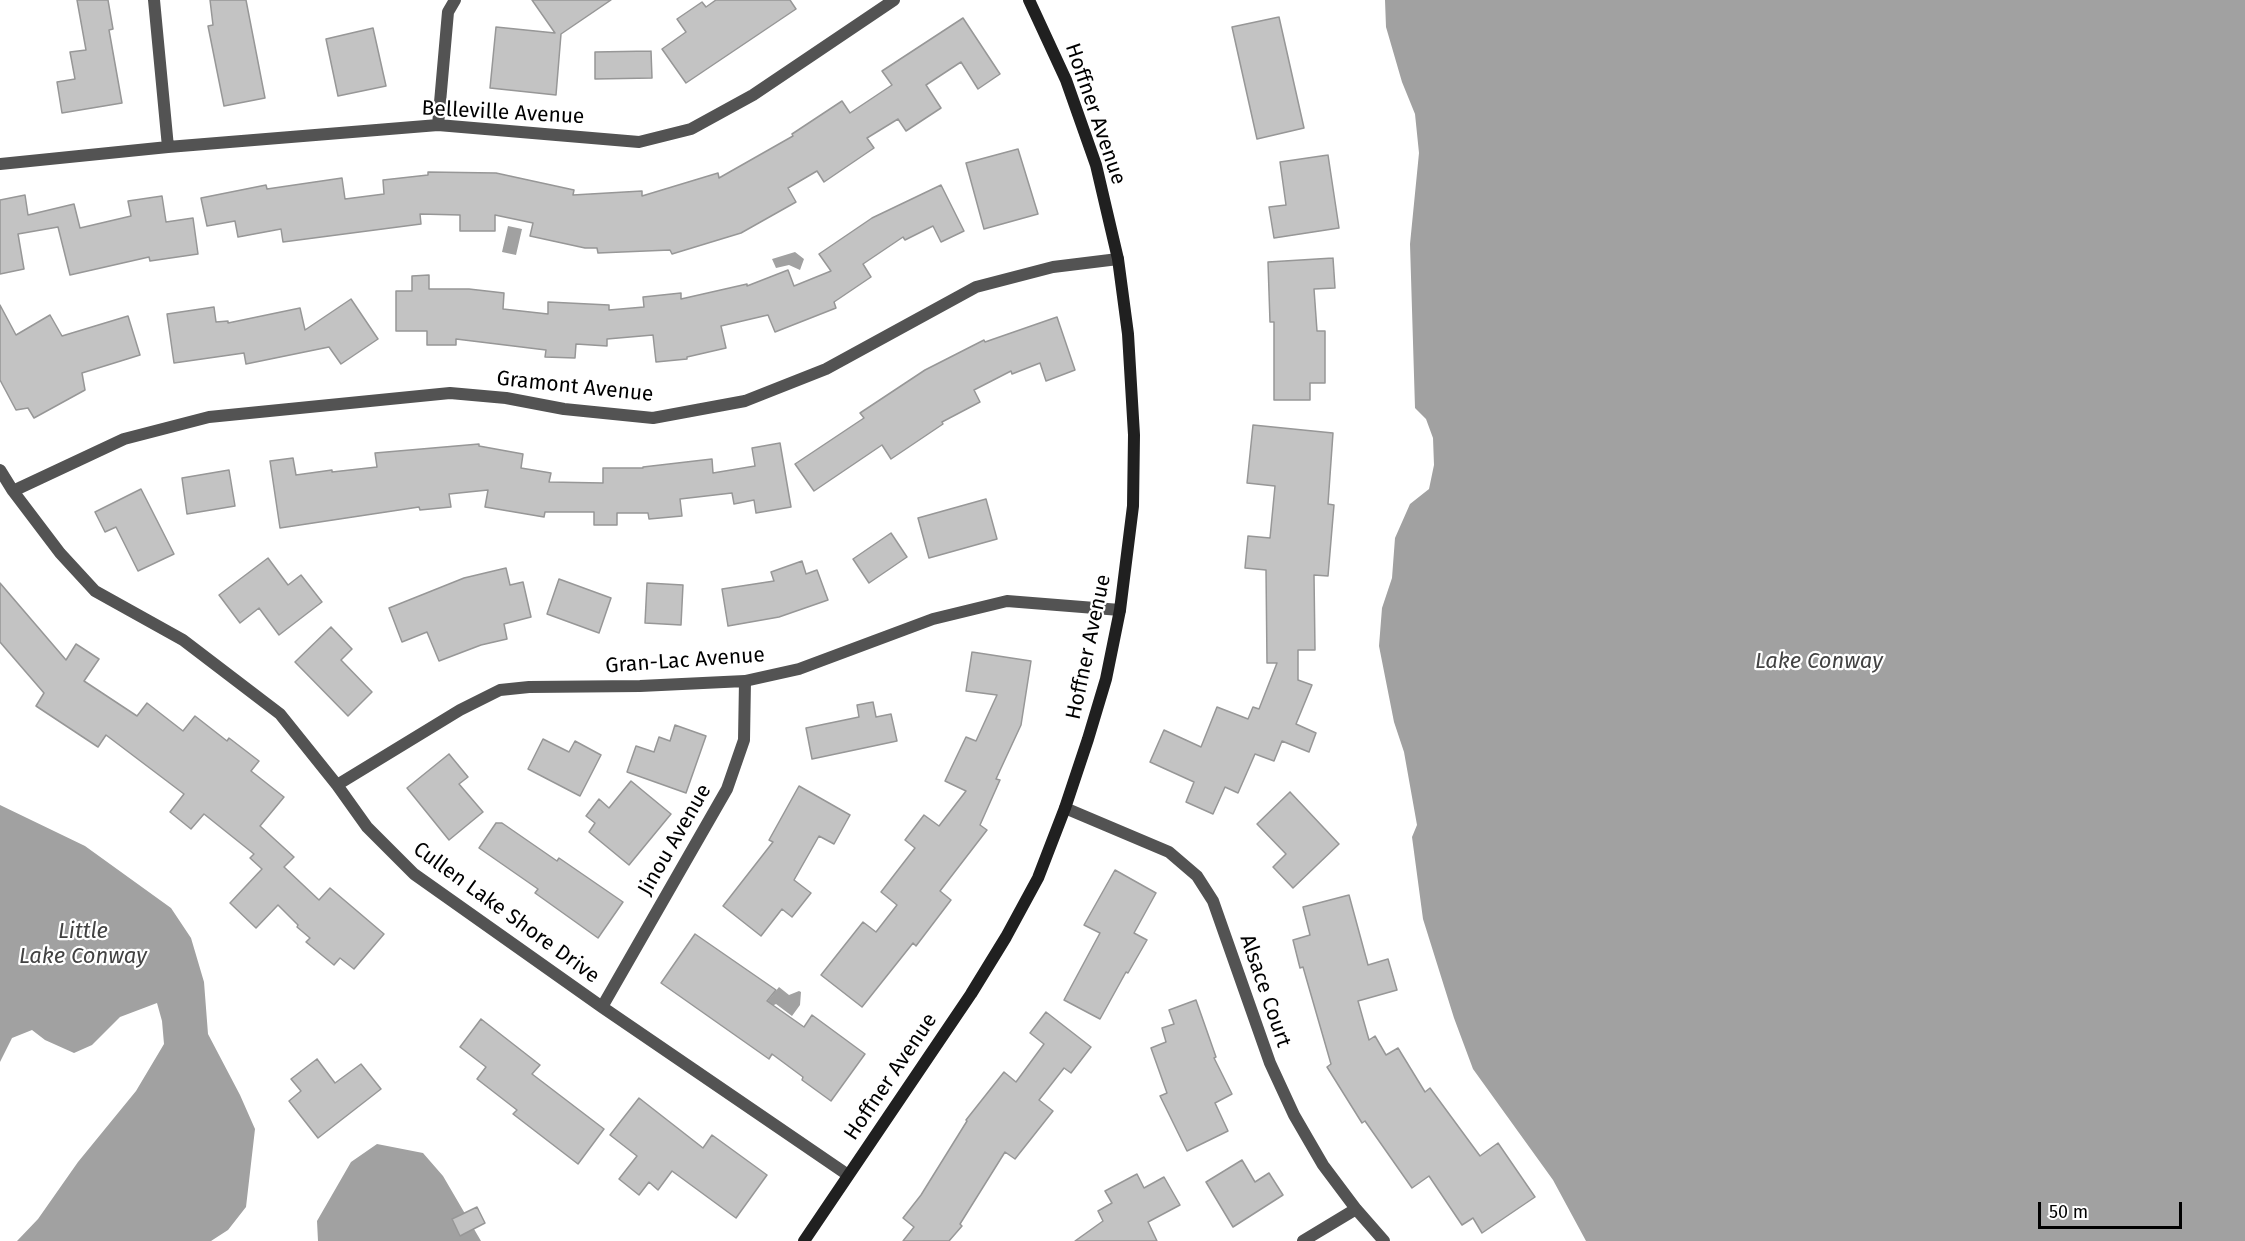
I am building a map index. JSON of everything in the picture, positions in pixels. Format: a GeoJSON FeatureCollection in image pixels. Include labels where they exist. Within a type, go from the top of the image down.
{"type":"FeatureCollection","features":[{"type":"Feature","properties":{"kind":"main road","name":"Hoffner Avenue"},"geometry":{"type":"LineString","coordinates":[[804,1241],[971,994],[1038,878],[1065,808],[1106,679],[1120,610],[1133,506],[1134,435],[1128,333],[1118,259],[1096,165],[1066,80],[1029,0]]}},
{"type":"Feature","properties":{"kind":"street"},"geometry":{"type":"LineString","coordinates":[[154,0],[168,147]]}},
{"type":"Feature","properties":{"kind":"street"},"geometry":{"type":"LineString","coordinates":[[438,126],[448,12],[455,0]]}},
{"type":"Feature","properties":{"kind":"street","name":"Belleville Avenue"},"geometry":{"type":"LineString","coordinates":[[0,164],[168,147],[438,126],[639,142],[691,129],[753,95],[894,0]]}},
{"type":"Feature","properties":{"kind":"street","name":"Gramont Avenue"},"geometry":{"type":"LineString","coordinates":[[13,491],[124,439],[208,417],[450,393],[506,398],[564,409],[653,418],[745,400],[826,369],[976,287],[1053,267],[1118,259]]}},
{"type":"Feature","properties":{"kind":"street","name":"Cullen Lake Shore Drive"},"geometry":{"type":"LineString","coordinates":[[0,470],[60,553],[95,591],[183,640],[280,714],[337,785],[367,827],[414,874],[602,1007],[848,1175]]}},
{"type":"Feature","properties":{"kind":"street","name":"Gran-Lac Avenue"},"geometry":{"type":"LineString","coordinates":[[337,785],[460,710],[501,690],[529,687],[640,686],[745,681],[799,669],[933,619],[1007,601],[1120,610]]}},
{"type":"Feature","properties":{"kind":"street","name":"Jinou Avenue"},"geometry":{"type":"LineString","coordinates":[[602,1007],[727,789],[744,740],[745,681]]}},
{"type":"Feature","properties":{"kind":"street","name":"Alsace Court"},"geometry":{"type":"LineString","coordinates":[[1065,808],[1169,852],[1197,876],[1213,902],[1270,1063],[1294,1115],[1323,1165],[1356,1209],[1384,1241]]}},
{"type":"Feature","properties":{"kind":"street"},"geometry":{"type":"LineString","coordinates":[[1303,1241],[1356,1209]]}},
{"type":"Feature","properties":{"kind":"water","name":"Lake Conway"},"geometry":{"type":"Polygon","coordinates":[[[1385,0],[2245,0],[2245,1241],[1586,1241],[1553,1180],[1473,1069],[1454,1018],[1423,919],[1412,837],[1417,825],[1404,752],[1394,722],[1379,646],[1382,608],[1392,578],[1395,538],[1410,504],[1429,489],[1434,465],[1433,438],[1426,419],[1415,408],[1410,244],[1419,153],[1415,114],[1402,82],[1386,27],[1385,0]]]}},
{"type":"Feature","properties":{"kind":"water"},"geometry":{"type":"Polygon","coordinates":[[[508,226],[522,229],[516,255],[502,252],[508,226]]]}},
{"type":"Feature","properties":{"kind":"water"},"geometry":{"type":"Polygon","coordinates":[[[795,252],[804,259],[800,270],[789,265],[776,268],[772,259],[795,252]]]}},
{"type":"Feature","properties":{"kind":"water","name":"Little Lake Conway"},"geometry":{"type":"Polygon","coordinates":[[[0,805],[85,846],[171,908],[191,938],[204,982],[208,1034],[255,1129],[246,1207],[228,1230],[211,1241],[17,1241],[38,1219],[78,1162],[136,1091],[164,1044],[162,1021],[157,1003],[120,1017],[92,1045],[74,1053],[45,1040],[32,1030],[12,1038],[0,1062],[0,805]]]}},
{"type":"Feature","properties":{"kind":"water"},"geometry":{"type":"Polygon","coordinates":[[[779,987],[789,995],[801,992],[800,1005],[792,1016],[776,1004],[772,1006],[767,1002],[779,987]]]}},
{"type":"Feature","properties":{"kind":"water"},"geometry":{"type":"Polygon","coordinates":[[[377,1144],[423,1153],[443,1176],[481,1241],[318,1241],[317,1221],[351,1162],[377,1144]]]}},
{"type":"Feature","properties":{"kind":"building"},"geometry":{"type":"Polygon","coordinates":[[[77,0],[108,0],[113,29],[109,30],[122,103],[62,113],[57,82],[75,79],[70,52],[86,50],[77,0]]]}},
{"type":"Feature","properties":{"kind":"building"},"geometry":{"type":"Polygon","coordinates":[[[210,0],[246,0],[265,98],[224,106],[208,26],[213,25],[210,0]]]}},
{"type":"Feature","properties":{"kind":"building"},"geometry":{"type":"Polygon","coordinates":[[[532,0],[611,0],[561,34],[556,95],[490,88],[496,27],[555,33],[532,0]]]}},
{"type":"Feature","properties":{"kind":"building"},"geometry":{"type":"Polygon","coordinates":[[[716,0],[790,0],[796,9],[686,83],[662,49],[686,32],[677,19],[702,2],[706,7],[716,0]]]}},
{"type":"Feature","properties":{"kind":"building"},"geometry":{"type":"Polygon","coordinates":[[[1279,17],[1304,128],[1257,139],[1232,27],[1279,17]]]}},
{"type":"Feature","properties":{"kind":"building"},"geometry":{"type":"Polygon","coordinates":[[[963,18],[1000,74],[978,89],[961,62],[926,85],[941,108],[906,131],[898,119],[867,138],[874,148],[824,182],[817,171],[788,188],[796,202],[741,233],[672,254],[670,250],[598,253],[597,248],[585,248],[530,236],[533,223],[495,215],[495,231],[460,231],[460,215],[420,214],[421,224],[283,242],[281,229],[238,237],[235,221],[207,226],[201,198],[266,185],[267,189],[342,178],[345,199],[384,194],[383,180],[428,175],[428,172],[496,173],[574,190],[573,195],[642,191],[642,196],[718,173],[719,178],[793,136],[792,134],[842,101],[850,113],[892,85],[882,71],[963,18]]]}},
{"type":"Feature","properties":{"kind":"building"},"geometry":{"type":"Polygon","coordinates":[[[373,28],[386,86],[338,96],[326,39],[373,28]]]}},
{"type":"Feature","properties":{"kind":"building"},"geometry":{"type":"Polygon","coordinates":[[[651,51],[652,78],[595,79],[595,52],[651,51]]]}},
{"type":"Feature","properties":{"kind":"building"},"geometry":{"type":"Polygon","coordinates":[[[1018,149],[1038,214],[984,229],[966,163],[1018,149]]]}},
{"type":"Feature","properties":{"kind":"building"},"geometry":{"type":"Polygon","coordinates":[[[1328,155],[1339,228],[1274,238],[1269,207],[1286,205],[1280,162],[1328,155]]]}},
{"type":"Feature","properties":{"kind":"building"},"geometry":{"type":"Polygon","coordinates":[[[941,185],[964,231],[941,242],[933,226],[905,240],[903,237],[863,264],[871,277],[834,302],[836,308],[775,332],[768,315],[721,326],[726,348],[687,357],[687,359],[656,362],[653,335],[607,339],[607,346],[576,344],[575,358],[545,357],[546,350],[456,339],[456,345],[427,345],[427,331],[396,331],[396,291],[412,291],[412,276],[429,275],[429,289],[469,289],[504,293],[503,309],[548,314],[548,302],[609,305],[609,310],[644,307],[643,297],[681,293],[681,299],[747,284],[747,286],[788,270],[794,286],[831,271],[819,254],[872,218],[941,185]]]}},
{"type":"Feature","properties":{"kind":"building"},"geometry":{"type":"Polygon","coordinates":[[[25,195],[28,215],[74,204],[80,228],[131,216],[128,201],[162,196],[166,222],[193,218],[198,254],[150,261],[149,257],[70,275],[58,227],[18,234],[24,269],[0,274],[0,200],[25,195]]]}},
{"type":"Feature","properties":{"kind":"building"},"geometry":{"type":"Polygon","coordinates":[[[1333,258],[1335,288],[1314,289],[1317,331],[1325,331],[1325,383],[1310,383],[1310,400],[1274,400],[1274,322],[1270,322],[1268,262],[1333,258]]]}},
{"type":"Feature","properties":{"kind":"building"},"geometry":{"type":"Polygon","coordinates":[[[351,299],[378,339],[341,364],[329,347],[246,364],[244,353],[174,363],[167,314],[214,307],[216,322],[228,321],[228,323],[300,308],[305,330],[351,299]]]}},
{"type":"Feature","properties":{"kind":"building"},"geometry":{"type":"Polygon","coordinates":[[[0,305],[16,335],[50,315],[62,336],[128,316],[140,355],[82,373],[85,390],[34,418],[28,408],[16,410],[0,380],[0,305]]]}},
{"type":"Feature","properties":{"kind":"building"},"geometry":{"type":"Polygon","coordinates":[[[1057,317],[1075,370],[1046,381],[1040,363],[1012,374],[1011,371],[974,390],[980,402],[942,422],[943,424],[891,459],[882,445],[814,491],[795,464],[864,418],[860,413],[925,370],[984,340],[985,342],[1057,317]]]}},
{"type":"Feature","properties":{"kind":"building"},"geometry":{"type":"Polygon","coordinates":[[[1253,425],[1333,433],[1328,504],[1334,505],[1328,576],[1314,575],[1315,650],[1298,650],[1298,680],[1312,685],[1296,724],[1316,733],[1309,752],[1282,741],[1274,761],[1255,754],[1238,793],[1225,787],[1213,814],[1186,802],[1194,782],[1150,762],[1164,730],[1201,747],[1217,707],[1248,719],[1253,707],[1259,709],[1277,663],[1267,663],[1266,570],[1245,568],[1248,536],[1270,538],[1275,486],[1247,483],[1253,425]]]}},
{"type":"Feature","properties":{"kind":"building"},"geometry":{"type":"Polygon","coordinates":[[[780,443],[791,507],[756,513],[754,500],[734,504],[732,493],[680,499],[682,516],[649,519],[648,513],[617,513],[617,525],[594,525],[594,512],[545,512],[544,517],[485,507],[488,490],[449,494],[451,507],[420,510],[419,507],[280,528],[270,461],[293,458],[296,475],[377,467],[375,453],[479,444],[479,446],[523,454],[521,468],[551,473],[549,482],[603,483],[603,468],[643,468],[712,459],[713,473],[755,466],[752,448],[780,443]]]}},
{"type":"Feature","properties":{"kind":"building"},"geometry":{"type":"Polygon","coordinates":[[[229,470],[235,506],[187,514],[182,478],[229,470]]]}},
{"type":"Feature","properties":{"kind":"building"},"geometry":{"type":"Polygon","coordinates":[[[141,489],[174,554],[138,571],[116,527],[105,532],[95,512],[141,489]]]}},
{"type":"Feature","properties":{"kind":"building"},"geometry":{"type":"Polygon","coordinates":[[[986,499],[997,539],[929,558],[918,518],[986,499]]]}},
{"type":"Feature","properties":{"kind":"building"},"geometry":{"type":"Polygon","coordinates":[[[891,533],[907,557],[869,583],[853,559],[891,533]]]}},
{"type":"Feature","properties":{"kind":"building"},"geometry":{"type":"Polygon","coordinates":[[[268,558],[288,585],[301,575],[322,602],[279,635],[259,608],[240,623],[219,595],[268,558]]]}},
{"type":"Feature","properties":{"kind":"building"},"geometry":{"type":"Polygon","coordinates":[[[802,561],[806,574],[817,570],[828,600],[779,617],[728,626],[722,589],[774,581],[771,572],[802,561]]]}},
{"type":"Feature","properties":{"kind":"building"},"geometry":{"type":"Polygon","coordinates":[[[506,568],[510,585],[523,582],[531,617],[504,624],[507,639],[481,645],[439,661],[427,632],[402,642],[389,608],[464,578],[506,568]]]}},
{"type":"Feature","properties":{"kind":"building"},"geometry":{"type":"Polygon","coordinates":[[[559,579],[611,598],[599,633],[547,614],[559,579]]]}},
{"type":"Feature","properties":{"kind":"building"},"geometry":{"type":"Polygon","coordinates":[[[0,583],[66,660],[76,644],[99,659],[84,681],[137,716],[147,703],[183,731],[195,716],[227,741],[229,738],[259,761],[251,771],[284,797],[260,826],[294,857],[284,867],[319,900],[330,888],[384,934],[354,969],[340,958],[334,965],[306,942],[310,938],[278,905],[256,928],[230,903],[262,869],[250,858],[254,854],[204,814],[191,829],[170,812],[184,794],[106,735],[98,747],[36,706],[44,693],[0,642],[0,583]]]}},
{"type":"Feature","properties":{"kind":"building"},"geometry":{"type":"Polygon","coordinates":[[[647,583],[683,585],[681,625],[645,623],[647,583]]]}},
{"type":"Feature","properties":{"kind":"building"},"geometry":{"type":"Polygon","coordinates":[[[331,627],[352,649],[341,660],[372,692],[348,716],[295,662],[331,627]]]}},
{"type":"Feature","properties":{"kind":"building"},"geometry":{"type":"Polygon","coordinates":[[[972,652],[1031,661],[1021,725],[996,779],[1000,780],[980,825],[987,830],[940,891],[951,900],[916,946],[913,943],[862,1007],[821,975],[863,922],[876,932],[897,905],[881,892],[915,848],[905,840],[924,815],[939,826],[966,791],[945,781],[966,737],[976,741],[997,695],[966,691],[972,652]]]}},
{"type":"Feature","properties":{"kind":"building"},"geometry":{"type":"Polygon","coordinates":[[[873,702],[876,717],[891,714],[897,741],[812,759],[806,728],[859,717],[857,705],[873,702]]]}},
{"type":"Feature","properties":{"kind":"building"},"geometry":{"type":"Polygon","coordinates":[[[675,725],[706,736],[686,793],[627,772],[636,746],[654,752],[659,737],[670,741],[675,725]]]}},
{"type":"Feature","properties":{"kind":"building"},"geometry":{"type":"Polygon","coordinates":[[[543,739],[569,752],[575,741],[601,755],[580,796],[528,769],[543,739]]]}},
{"type":"Feature","properties":{"kind":"building"},"geometry":{"type":"Polygon","coordinates":[[[449,754],[468,777],[459,784],[483,812],[449,840],[407,788],[449,754]]]}},
{"type":"Feature","properties":{"kind":"building"},"geometry":{"type":"Polygon","coordinates":[[[631,781],[671,814],[629,865],[589,832],[595,823],[586,816],[599,799],[609,808],[631,781]]]}},
{"type":"Feature","properties":{"kind":"building"},"geometry":{"type":"Polygon","coordinates":[[[799,786],[850,815],[834,844],[819,836],[794,880],[811,893],[792,917],[782,909],[761,936],[723,906],[773,842],[769,840],[799,786]]]}},
{"type":"Feature","properties":{"kind":"building"},"geometry":{"type":"Polygon","coordinates":[[[1290,792],[1339,844],[1293,888],[1273,867],[1286,854],[1257,824],[1290,792]]]}},
{"type":"Feature","properties":{"kind":"building"},"geometry":{"type":"Polygon","coordinates":[[[496,823],[502,823],[557,861],[559,858],[623,902],[598,938],[535,893],[538,889],[479,848],[496,823]]]}},
{"type":"Feature","properties":{"kind":"building"},"geometry":{"type":"Polygon","coordinates":[[[1115,870],[1156,893],[1134,933],[1147,940],[1100,1019],[1064,1000],[1100,933],[1084,925],[1115,870]]]}},
{"type":"Feature","properties":{"kind":"building"},"geometry":{"type":"Polygon","coordinates":[[[1349,895],[1368,965],[1388,959],[1397,990],[1358,1001],[1369,1040],[1375,1036],[1386,1055],[1398,1048],[1425,1092],[1430,1088],[1480,1156],[1498,1143],[1535,1197],[1482,1233],[1473,1218],[1462,1225],[1429,1176],[1412,1188],[1365,1121],[1362,1123],[1327,1067],[1331,1064],[1293,940],[1310,935],[1303,907],[1349,895]]]}},
{"type":"Feature","properties":{"kind":"building"},"geometry":{"type":"Polygon","coordinates":[[[695,934],[776,990],[767,1001],[804,1027],[812,1015],[865,1054],[831,1101],[772,1054],[769,1059],[661,983],[695,934]]]}},
{"type":"Feature","properties":{"kind":"building"},"geometry":{"type":"Polygon","coordinates":[[[1196,1000],[1216,1057],[1214,1058],[1232,1094],[1215,1103],[1228,1131],[1187,1151],[1160,1096],[1167,1093],[1151,1048],[1166,1042],[1162,1028],[1174,1024],[1169,1010],[1196,1000]]]}},
{"type":"Feature","properties":{"kind":"building"},"geometry":{"type":"Polygon","coordinates":[[[1046,1012],[1091,1047],[1071,1073],[1064,1068],[1039,1100],[1053,1111],[1015,1159],[1005,1152],[960,1224],[962,1226],[949,1241],[903,1241],[914,1227],[903,1218],[921,1195],[966,1120],[1004,1072],[1016,1082],[1044,1044],[1030,1033],[1046,1012]]]}},
{"type":"Feature","properties":{"kind":"building"},"geometry":{"type":"Polygon","coordinates":[[[481,1019],[540,1065],[532,1074],[604,1129],[578,1164],[513,1114],[517,1110],[477,1079],[486,1067],[460,1047],[481,1019]]]}},
{"type":"Feature","properties":{"kind":"building"},"geometry":{"type":"Polygon","coordinates":[[[317,1059],[335,1083],[361,1064],[381,1089],[318,1138],[289,1101],[301,1091],[291,1079],[317,1059]]]}},
{"type":"Feature","properties":{"kind":"building"},"geometry":{"type":"Polygon","coordinates":[[[639,1098],[703,1148],[712,1135],[767,1175],[736,1218],[672,1171],[658,1190],[649,1182],[639,1195],[619,1179],[637,1156],[610,1135],[639,1098]]]}},
{"type":"Feature","properties":{"kind":"building"},"geometry":{"type":"Polygon","coordinates":[[[1242,1160],[1255,1182],[1269,1173],[1283,1195],[1233,1227],[1206,1182],[1242,1160]]]}},
{"type":"Feature","properties":{"kind":"building"},"geometry":{"type":"Polygon","coordinates":[[[1137,1174],[1144,1188],[1164,1177],[1180,1205],[1148,1222],[1157,1241],[1075,1241],[1103,1221],[1098,1211],[1112,1203],[1105,1191],[1137,1174]]]}},
{"type":"Feature","properties":{"kind":"building"},"geometry":{"type":"Polygon","coordinates":[[[477,1207],[485,1223],[460,1236],[452,1219],[477,1207]]]}}]}
